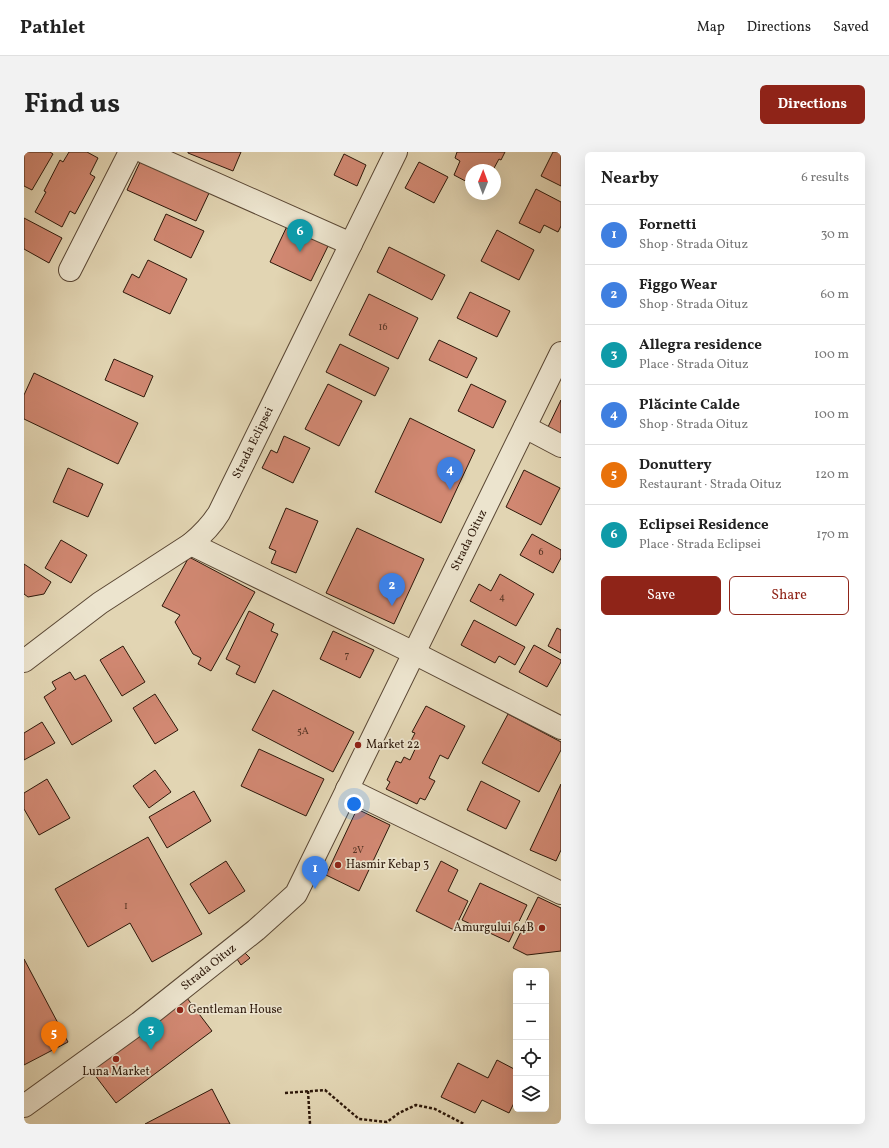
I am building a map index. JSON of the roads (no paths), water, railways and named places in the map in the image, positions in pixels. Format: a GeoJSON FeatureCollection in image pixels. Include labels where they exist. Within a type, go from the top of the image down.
{"type":"FeatureCollection","features":[{"type":"Feature","properties":{"kind":"street"},"geometry":{"type":"LineString","coordinates":[[70,270],[130,152]]}},
{"type":"Feature","properties":{"kind":"street"},"geometry":{"type":"LineString","coordinates":[[144,152],[351,244]]}},
{"type":"Feature","properties":{"kind":"street","name":"Strada Eclipsei"},"geometry":{"type":"LineString","coordinates":[[24,661],[100,603],[191,544],[213,524],[396,152]]}},
{"type":"Feature","properties":{"kind":"street","name":"Strada Oituz"},"geometry":{"type":"LineString","coordinates":[[24,1106],[139,1023],[256,930],[296,894],[561,353]]}},
{"type":"Feature","properties":{"kind":"street"},"geometry":{"type":"LineString","coordinates":[[525,427],[561,446]]}},
{"type":"Feature","properties":{"kind":"street"},"geometry":{"type":"LineString","coordinates":[[191,544],[414,653],[561,728]]}},
{"type":"Feature","properties":{"kind":"street"},"geometry":{"type":"LineString","coordinates":[[347,789],[561,894]]}},
{"type":"Feature","properties":{"kind":"place","name":"Eclipsei Residence"},"geometry":{"type":"Point","coordinates":[300,252]}},
{"type":"Feature","properties":{"kind":"place","name":"Plăcinte Calde"},"geometry":{"type":"Point","coordinates":[450,490]}},
{"type":"Feature","properties":{"kind":"place","name":"Figgo Wear"},"geometry":{"type":"Point","coordinates":[392,606]}},
{"type":"Feature","properties":{"kind":"place","name":"Market 22"},"geometry":{"type":"Point","coordinates":[358,745]}},
{"type":"Feature","properties":{"kind":"place","name":"Hasmir Kebap 3"},"geometry":{"type":"Point","coordinates":[338,865]}},
{"type":"Feature","properties":{"kind":"place","name":"Fornetti"},"geometry":{"type":"Point","coordinates":[315,889]}},
{"type":"Feature","properties":{"kind":"place","name":"Amurgului 64B"},"geometry":{"type":"Point","coordinates":[542,928]}},
{"type":"Feature","properties":{"kind":"place","name":"Gentleman House"},"geometry":{"type":"Point","coordinates":[180,1010]}},
{"type":"Feature","properties":{"kind":"place","name":"Allegra residence"},"geometry":{"type":"Point","coordinates":[151,1050]}},
{"type":"Feature","properties":{"kind":"place","name":"Donuttery"},"geometry":{"type":"Point","coordinates":[54,1054]}},
{"type":"Feature","properties":{"kind":"place","name":"Luna Market"},"geometry":{"type":"Point","coordinates":[116,1059]}}]}
